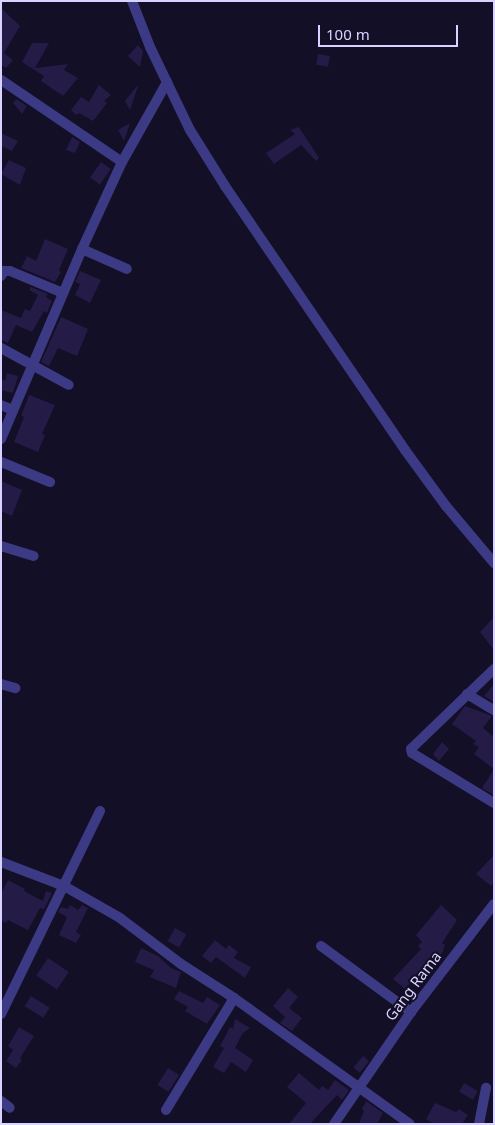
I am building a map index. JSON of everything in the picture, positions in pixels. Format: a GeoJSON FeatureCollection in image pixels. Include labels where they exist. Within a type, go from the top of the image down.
{"type":"FeatureCollection","features":[{"type":"Feature","properties":{"kind":"street"},"geometry":{"type":"LineString","coordinates":[[132,1],[190,130],[225,186],[405,450],[446,506],[494,563]]}},
{"type":"Feature","properties":{"kind":"street"},"geometry":{"type":"LineString","coordinates":[[1,80],[122,162]]}},
{"type":"Feature","properties":{"kind":"street"},"geometry":{"type":"LineString","coordinates":[[1,439],[82,249],[122,162],[167,82]]}},
{"type":"Feature","properties":{"kind":"street"},"geometry":{"type":"LineString","coordinates":[[82,249],[127,269]]}},
{"type":"Feature","properties":{"kind":"street"},"geometry":{"type":"LineString","coordinates":[[1,276],[4,272],[10,270],[63,293]]}},
{"type":"Feature","properties":{"kind":"street"},"geometry":{"type":"LineString","coordinates":[[1,348],[69,385]]}},
{"type":"Feature","properties":{"kind":"street"},"geometry":{"type":"LineString","coordinates":[[1,405],[13,410]]}},
{"type":"Feature","properties":{"kind":"street"},"geometry":{"type":"LineString","coordinates":[[1,462],[50,482]]}},
{"type":"Feature","properties":{"kind":"street"},"geometry":{"type":"LineString","coordinates":[[1,546],[33,556]]}},
{"type":"Feature","properties":{"kind":"street"},"geometry":{"type":"LineString","coordinates":[[494,669],[414,746],[412,753],[494,803]]}},
{"type":"Feature","properties":{"kind":"street"},"geometry":{"type":"LineString","coordinates":[[1,684],[15,688]]}},
{"type":"Feature","properties":{"kind":"street"},"geometry":{"type":"LineString","coordinates":[[467,694],[494,710]]}},
{"type":"Feature","properties":{"kind":"street"},"geometry":{"type":"LineString","coordinates":[[1,1014],[100,811]]}},
{"type":"Feature","properties":{"kind":"street"},"geometry":{"type":"LineString","coordinates":[[1,862],[64,886],[120,918],[181,964],[234,998],[410,1124]]}},
{"type":"Feature","properties":{"kind":"street","name":"Gang Rama"},"geometry":{"type":"LineString","coordinates":[[334,1124],[411,1012],[494,904]]}},
{"type":"Feature","properties":{"kind":"street"},"geometry":{"type":"LineString","coordinates":[[321,946],[411,1012]]}},
{"type":"Feature","properties":{"kind":"street"},"geometry":{"type":"LineString","coordinates":[[166,1110],[234,998]]}},
{"type":"Feature","properties":{"kind":"street"},"geometry":{"type":"LineString","coordinates":[[479,1124],[486,1088]]}},
{"type":"Feature","properties":{"kind":"street"},"geometry":{"type":"LineString","coordinates":[[1,1100],[10,1108]]}},
{"type":"Feature","properties":{"kind":"building"},"geometry":{"type":"Polygon","coordinates":[[[1,8],[20,26],[4,53],[13,60],[6,68],[1,65],[1,8]]]}},
{"type":"Feature","properties":{"kind":"building"},"geometry":{"type":"Polygon","coordinates":[[[32,43],[49,43],[35,68],[68,64],[64,70],[78,78],[63,96],[41,81],[44,76],[22,62],[32,43]]]}},
{"type":"Feature","properties":{"kind":"building"},"geometry":{"type":"Polygon","coordinates":[[[138,45],[143,51],[140,67],[128,56],[138,45]]]}},
{"type":"Feature","properties":{"kind":"building"},"geometry":{"type":"Polygon","coordinates":[[[318,54],[330,56],[328,67],[316,65],[318,54]]]}},
{"type":"Feature","properties":{"kind":"building"},"geometry":{"type":"Polygon","coordinates":[[[99,85],[111,95],[104,101],[107,103],[93,121],[79,113],[76,115],[71,110],[81,97],[89,102],[99,85]]]}},
{"type":"Feature","properties":{"kind":"building"},"geometry":{"type":"Polygon","coordinates":[[[138,86],[130,110],[125,101],[138,86]]]}},
{"type":"Feature","properties":{"kind":"building"},"geometry":{"type":"Polygon","coordinates":[[[16,99],[27,106],[22,114],[13,103],[16,99]]]}},
{"type":"Feature","properties":{"kind":"building"},"geometry":{"type":"Polygon","coordinates":[[[130,123],[124,141],[118,130],[130,123]]]}},
{"type":"Feature","properties":{"kind":"building"},"geometry":{"type":"Polygon","coordinates":[[[299,127],[319,158],[316,161],[301,145],[274,164],[266,153],[295,134],[290,130],[299,127]]]}},
{"type":"Feature","properties":{"kind":"building"},"geometry":{"type":"Polygon","coordinates":[[[1,133],[18,141],[12,151],[1,146],[1,133]]]}},
{"type":"Feature","properties":{"kind":"building"},"geometry":{"type":"Polygon","coordinates":[[[72,137],[80,142],[75,153],[66,150],[72,137]]]}},
{"type":"Feature","properties":{"kind":"building"},"geometry":{"type":"Polygon","coordinates":[[[9,160],[26,168],[20,185],[1,174],[9,160]]]}},
{"type":"Feature","properties":{"kind":"building"},"geometry":{"type":"Polygon","coordinates":[[[101,162],[111,169],[100,184],[90,178],[101,162]]]}},
{"type":"Feature","properties":{"kind":"building"},"geometry":{"type":"Polygon","coordinates":[[[45,239],[68,249],[59,270],[61,272],[55,282],[21,268],[27,256],[36,261],[45,239]]]}},
{"type":"Feature","properties":{"kind":"building"},"geometry":{"type":"Polygon","coordinates":[[[80,271],[101,280],[90,303],[75,295],[80,284],[75,282],[80,271]]]}},
{"type":"Feature","properties":{"kind":"building"},"geometry":{"type":"Polygon","coordinates":[[[31,287],[48,294],[46,297],[52,301],[47,313],[44,311],[32,332],[16,325],[8,343],[1,340],[1,310],[21,318],[25,309],[30,311],[38,295],[29,290],[31,287]]]}},
{"type":"Feature","properties":{"kind":"building"},"geometry":{"type":"Polygon","coordinates":[[[61,317],[88,329],[77,356],[58,348],[49,366],[41,362],[61,317]]]}},
{"type":"Feature","properties":{"kind":"building"},"geometry":{"type":"Polygon","coordinates":[[[7,373],[18,376],[13,393],[1,390],[1,379],[5,381],[7,373]]]}},
{"type":"Feature","properties":{"kind":"building"},"geometry":{"type":"Polygon","coordinates":[[[29,395],[55,405],[42,434],[45,435],[38,452],[14,442],[24,417],[21,416],[29,395]]]}},
{"type":"Feature","properties":{"kind":"building"},"geometry":{"type":"Polygon","coordinates":[[[1,481],[22,490],[12,516],[1,511],[1,481]]]}},
{"type":"Feature","properties":{"kind":"building"},"geometry":{"type":"Polygon","coordinates":[[[494,617],[494,650],[480,632],[494,617]]]}},
{"type":"Feature","properties":{"kind":"building"},"geometry":{"type":"Polygon","coordinates":[[[494,684],[494,702],[484,696],[494,684]]]}},
{"type":"Feature","properties":{"kind":"building"},"geometry":{"type":"Polygon","coordinates":[[[465,706],[492,716],[483,728],[494,737],[494,769],[474,754],[479,747],[473,744],[476,741],[452,724],[465,706]]]}},
{"type":"Feature","properties":{"kind":"building"},"geometry":{"type":"Polygon","coordinates":[[[442,742],[449,749],[439,761],[433,754],[442,742]]]}},
{"type":"Feature","properties":{"kind":"building"},"geometry":{"type":"Polygon","coordinates":[[[494,769],[494,795],[482,788],[494,769]]]}},
{"type":"Feature","properties":{"kind":"building"},"geometry":{"type":"Polygon","coordinates":[[[494,855],[494,882],[491,886],[476,874],[494,855]]]}},
{"type":"Feature","properties":{"kind":"building"},"geometry":{"type":"Polygon","coordinates":[[[8,880],[43,901],[46,891],[52,893],[44,909],[40,908],[28,930],[8,920],[6,923],[1,920],[1,894],[8,880]]]}},
{"type":"Feature","properties":{"kind":"building"},"geometry":{"type":"Polygon","coordinates":[[[70,905],[78,910],[82,905],[88,908],[76,932],[81,935],[76,943],[59,935],[67,917],[58,912],[61,907],[68,909],[70,905]]]}},
{"type":"Feature","properties":{"kind":"building"},"geometry":{"type":"Polygon","coordinates":[[[441,905],[457,920],[442,943],[445,945],[443,951],[428,976],[420,970],[405,989],[393,979],[421,949],[418,946],[422,942],[416,935],[441,905]]]}},
{"type":"Feature","properties":{"kind":"building"},"geometry":{"type":"Polygon","coordinates":[[[175,928],[186,934],[179,947],[168,941],[175,928]]]}},
{"type":"Feature","properties":{"kind":"building"},"geometry":{"type":"Polygon","coordinates":[[[215,940],[226,949],[229,945],[238,952],[234,958],[251,967],[245,978],[216,957],[211,963],[202,956],[215,940]]]}},
{"type":"Feature","properties":{"kind":"building"},"geometry":{"type":"Polygon","coordinates":[[[141,948],[158,956],[171,968],[181,972],[176,988],[150,977],[154,970],[135,962],[141,948]]]}},
{"type":"Feature","properties":{"kind":"building"},"geometry":{"type":"Polygon","coordinates":[[[48,958],[69,972],[57,989],[36,975],[48,958]]]}},
{"type":"Feature","properties":{"kind":"building"},"geometry":{"type":"Polygon","coordinates":[[[288,988],[298,997],[289,1008],[302,1018],[292,1031],[280,1023],[285,1017],[273,1006],[288,988]]]}},
{"type":"Feature","properties":{"kind":"building"},"geometry":{"type":"Polygon","coordinates":[[[179,991],[203,1003],[207,997],[220,1005],[207,1024],[185,1011],[188,1007],[174,999],[179,991]]]}},
{"type":"Feature","properties":{"kind":"building"},"geometry":{"type":"Polygon","coordinates":[[[31,996],[50,1008],[43,1018],[25,1006],[31,996]]]}},
{"type":"Feature","properties":{"kind":"building"},"geometry":{"type":"Polygon","coordinates":[[[235,1019],[250,1028],[242,1034],[235,1048],[253,1060],[246,1072],[231,1062],[224,1073],[213,1067],[224,1048],[220,1046],[230,1027],[233,1029],[235,1019]]]}},
{"type":"Feature","properties":{"kind":"building"},"geometry":{"type":"Polygon","coordinates":[[[19,1027],[34,1036],[16,1068],[6,1061],[13,1050],[8,1046],[19,1027]]]}},
{"type":"Feature","properties":{"kind":"building"},"geometry":{"type":"Polygon","coordinates":[[[363,1056],[369,1061],[359,1073],[353,1067],[363,1056]]]}},
{"type":"Feature","properties":{"kind":"building"},"geometry":{"type":"Polygon","coordinates":[[[168,1068],[179,1075],[168,1092],[157,1085],[168,1068]]]}},
{"type":"Feature","properties":{"kind":"building"},"geometry":{"type":"Polygon","coordinates":[[[299,1073],[319,1090],[322,1086],[328,1090],[335,1080],[349,1090],[342,1100],[337,1095],[310,1124],[289,1124],[306,1103],[287,1087],[299,1073]]]}},
{"type":"Feature","properties":{"kind":"building"},"geometry":{"type":"Polygon","coordinates":[[[464,1083],[478,1091],[473,1100],[459,1092],[464,1083]]]}},
{"type":"Feature","properties":{"kind":"building"},"geometry":{"type":"Polygon","coordinates":[[[366,1101],[383,1113],[377,1124],[359,1124],[366,1101]]]}},
{"type":"Feature","properties":{"kind":"building"},"geometry":{"type":"Polygon","coordinates":[[[435,1103],[456,1112],[459,1109],[468,1115],[462,1124],[434,1124],[426,1119],[435,1103]]]}}]}
